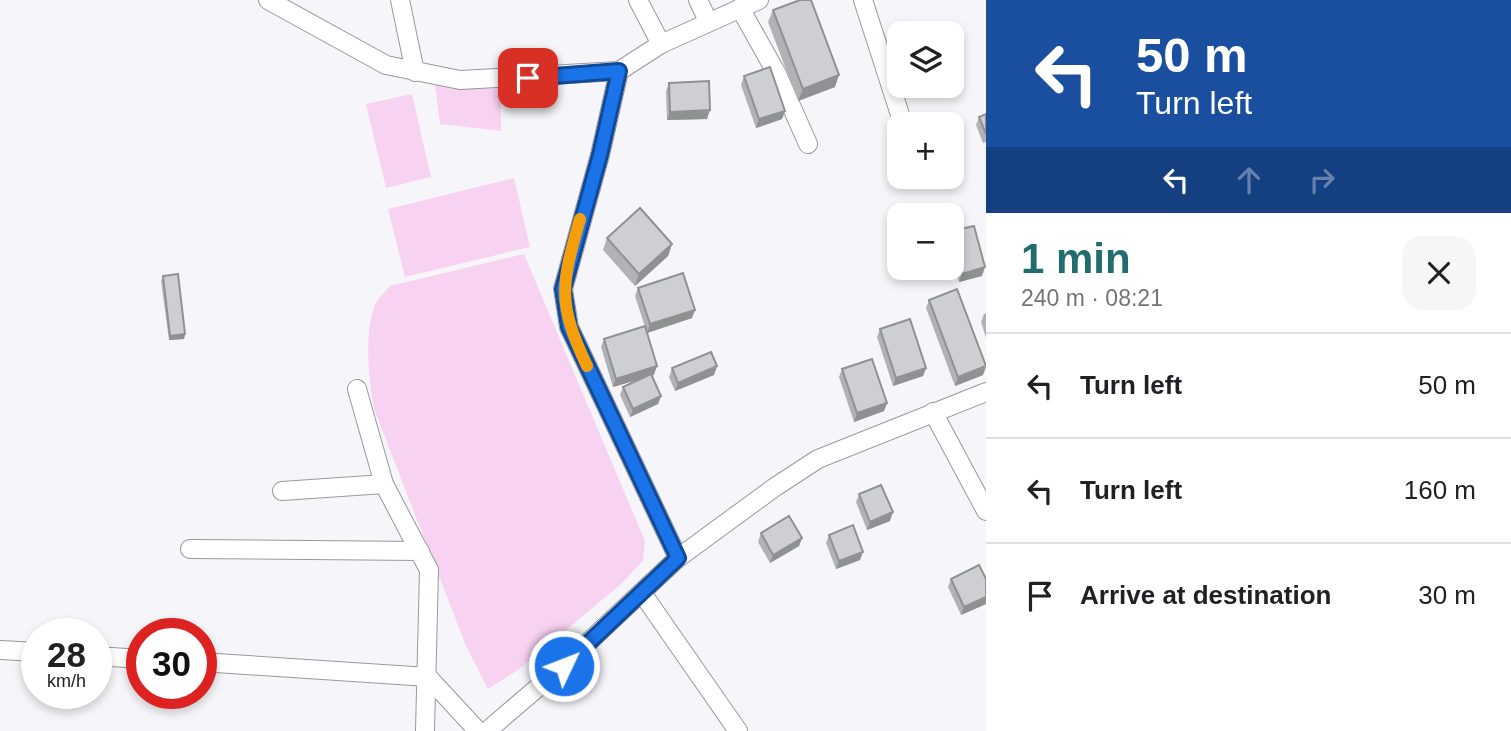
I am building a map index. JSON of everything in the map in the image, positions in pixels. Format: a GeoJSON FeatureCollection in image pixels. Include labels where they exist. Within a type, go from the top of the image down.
{"type":"FeatureCollection","features":[{"type":"Feature","properties":{"kind":"street"},"geometry":{"type":"LineString","coordinates":[[268,0],[376,60],[415,72],[460,80],[619,71],[661,44],[758,0]]}},
{"type":"Feature","properties":{"kind":"street"},"geometry":{"type":"LineString","coordinates":[[400,0],[415,72]]}},
{"type":"Feature","properties":{"kind":"street"},"geometry":{"type":"LineString","coordinates":[[638,0],[661,44]]}},
{"type":"Feature","properties":{"kind":"street"},"geometry":{"type":"LineString","coordinates":[[698,0],[708,21]]}},
{"type":"Feature","properties":{"kind":"street"},"geometry":{"type":"LineString","coordinates":[[863,0],[899,112]]}},
{"type":"Feature","properties":{"kind":"street"},"geometry":{"type":"LineString","coordinates":[[740,8],[777,74],[808,144]]}},
{"type":"Feature","properties":{"kind":"street"},"geometry":{"type":"LineString","coordinates":[[619,71],[600,155],[563,289],[569,327],[678,558]]}},
{"type":"Feature","properties":{"kind":"street"},"geometry":{"type":"LineString","coordinates":[[357,389],[384,484],[429,570],[425,731]]}},
{"type":"Feature","properties":{"kind":"street"},"geometry":{"type":"LineString","coordinates":[[487,731],[564,666],[678,558],[818,459],[986,392]]}},
{"type":"Feature","properties":{"kind":"street"},"geometry":{"type":"LineString","coordinates":[[933,412],[986,511]]}},
{"type":"Feature","properties":{"kind":"street"},"geometry":{"type":"LineString","coordinates":[[282,491],[384,484]]}},
{"type":"Feature","properties":{"kind":"street"},"geometry":{"type":"LineString","coordinates":[[190,550],[420,551]]}},
{"type":"Feature","properties":{"kind":"street"},"geometry":{"type":"LineString","coordinates":[[642,593],[738,731]]}},
{"type":"Feature","properties":{"kind":"street"},"geometry":{"type":"LineString","coordinates":[[0,650],[21,651]]}},
{"type":"Feature","properties":{"kind":"street"},"geometry":{"type":"LineString","coordinates":[[217,663],[428,677],[478,731]]}},
{"type":"Feature","properties":{"kind":"shaded area"},"geometry":{"type":"Polygon","coordinates":[[[435,85],[501,89],[501,131],[440,124],[435,85]]]}},
{"type":"Feature","properties":{"kind":"shaded area"},"geometry":{"type":"Polygon","coordinates":[[[412,94],[431,177],[386,188],[366,104],[412,94]]]}},
{"type":"Feature","properties":{"kind":"shaded area"},"geometry":{"type":"Polygon","coordinates":[[[514,178],[530,247],[405,277],[388,209],[514,178]]]}},
{"type":"Feature","properties":{"kind":"shaded area"},"geometry":{"type":"Polygon","coordinates":[[[524,254],[645,541],[643,561],[621,584],[518,670],[488,689],[466,646],[374,409],[368,341],[376,303],[390,286],[524,254]]]}},
{"type":"Feature","properties":{"kind":"building"},"geometry":{"type":"Polygon","coordinates":[[[800,0],[811,0],[839,75],[803,89],[773,10],[800,0]]]}},
{"type":"Feature","properties":{"kind":"building"},"geometry":{"type":"Polygon","coordinates":[[[770,67],[785,111],[759,119],[744,76],[770,67]]]}},
{"type":"Feature","properties":{"kind":"building"},"geometry":{"type":"Polygon","coordinates":[[[709,81],[710,110],[670,112],[669,83],[709,81]]]}},
{"type":"Feature","properties":{"kind":"building"},"geometry":{"type":"Polygon","coordinates":[[[986,114],[986,134],[979,117],[986,114]]]}},
{"type":"Feature","properties":{"kind":"building"},"geometry":{"type":"Polygon","coordinates":[[[640,208],[672,244],[639,274],[607,238],[640,208]]]}},
{"type":"Feature","properties":{"kind":"building"},"geometry":{"type":"Polygon","coordinates":[[[974,226],[985,267],[964,273],[964,228],[974,226]]]}},
{"type":"Feature","properties":{"kind":"building"},"geometry":{"type":"Polygon","coordinates":[[[683,273],[695,310],[650,324],[638,288],[683,273]]]}},
{"type":"Feature","properties":{"kind":"building"},"geometry":{"type":"Polygon","coordinates":[[[178,274],[185,334],[170,336],[163,276],[178,274]]]}},
{"type":"Feature","properties":{"kind":"building"},"geometry":{"type":"Polygon","coordinates":[[[957,289],[986,366],[958,377],[929,300],[957,289]]]}},
{"type":"Feature","properties":{"kind":"building"},"geometry":{"type":"Polygon","coordinates":[[[910,319],[926,368],[896,378],[880,329],[910,319]]]}},
{"type":"Feature","properties":{"kind":"building"},"geometry":{"type":"Polygon","coordinates":[[[645,326],[657,366],[616,379],[604,339],[645,326]]]}},
{"type":"Feature","properties":{"kind":"building"},"geometry":{"type":"Polygon","coordinates":[[[711,352],[717,366],[678,383],[672,368],[711,352]]]}},
{"type":"Feature","properties":{"kind":"building"},"geometry":{"type":"Polygon","coordinates":[[[872,359],[887,403],[857,413],[842,369],[872,359]]]}},
{"type":"Feature","properties":{"kind":"building"},"geometry":{"type":"Polygon","coordinates":[[[651,374],[661,396],[633,409],[623,387],[651,374]]]}},
{"type":"Feature","properties":{"kind":"building"},"geometry":{"type":"Polygon","coordinates":[[[881,485],[893,512],[870,522],[859,494],[881,485]]]}},
{"type":"Feature","properties":{"kind":"building"},"geometry":{"type":"Polygon","coordinates":[[[789,516],[802,538],[773,555],[761,533],[789,516]]]}},
{"type":"Feature","properties":{"kind":"building"},"geometry":{"type":"Polygon","coordinates":[[[853,525],[863,552],[839,561],[829,535],[853,525]]]}},
{"type":"Feature","properties":{"kind":"building"},"geometry":{"type":"Polygon","coordinates":[[[979,565],[986,579],[986,597],[964,607],[951,579],[979,565]]]}},
{"type":"Feature","properties":{"kind":"slow traffic"},"geometry":{"type":"LineString","coordinates":[[580,219],[563,289],[569,327],[587,366]]}},
{"type":"Feature","properties":{"kind":"route"},"geometry":{"type":"LineString","coordinates":[[528,78],[619,71],[600,155],[575,237],[563,289],[569,327],[678,558],[564,666]]}}]}
